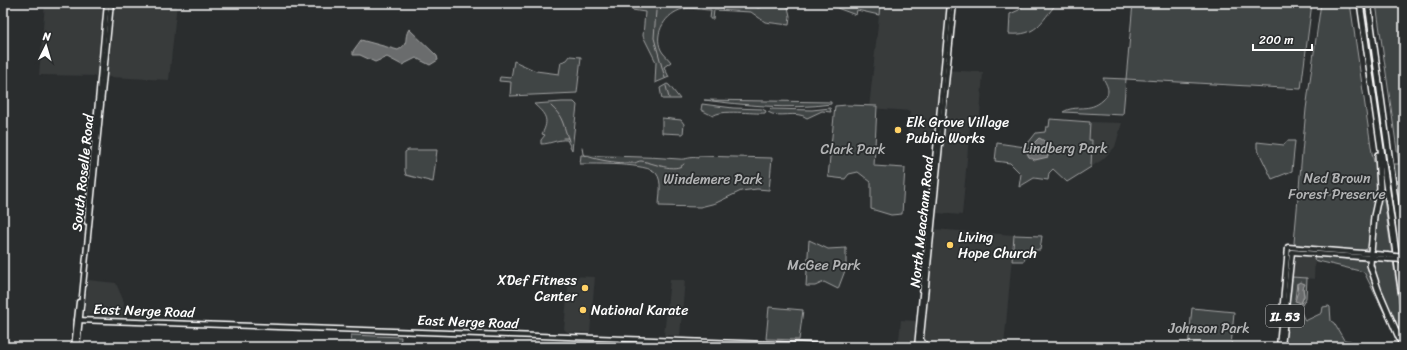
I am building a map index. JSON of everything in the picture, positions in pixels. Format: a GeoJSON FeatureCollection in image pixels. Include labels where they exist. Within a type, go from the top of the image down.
{"type":"FeatureCollection","features":[{"type":"Feature","properties":{"kind":"highway"},"geometry":{"type":"LineString","coordinates":[[1360,3],[1404,309]]}},
{"type":"Feature","properties":{"kind":"highway"},"geometry":{"type":"LineString","coordinates":[[1368,3],[1404,264]]}},
{"type":"Feature","properties":{"kind":"highway"},"geometry":{"type":"LineString","coordinates":[[1379,138],[1378,149],[1380,188],[1374,216],[1370,265],[1376,284],[1403,347]]}},
{"type":"Feature","properties":{"kind":"highway"},"geometry":{"type":"LineString","coordinates":[[1401,246],[1404,253]]}},
{"type":"Feature","properties":{"kind":"main road","name":"South Roselle Road"},"geometry":{"type":"LineString","coordinates":[[79,320],[107,3]]}},
{"type":"Feature","properties":{"kind":"main road","name":"South Roselle Road"},"geometry":{"type":"LineString","coordinates":[[76,346],[110,3]]}},
{"type":"Feature","properties":{"kind":"main road","name":"North Meacham Road"},"geometry":{"type":"LineString","coordinates":[[917,347],[950,3]]}},
{"type":"Feature","properties":{"kind":"main road","name":"North Meacham Road"},"geometry":{"type":"LineString","coordinates":[[920,347],[954,3]]}},
{"type":"Feature","properties":{"kind":"main road","name":"IL 53"},"geometry":{"type":"LineString","coordinates":[[1279,347],[1288,247],[1370,256]]}},
{"type":"Feature","properties":{"kind":"main road","name":"IL 53"},"geometry":{"type":"LineString","coordinates":[[1282,347],[1292,252],[1387,257],[1404,260]]}},
{"type":"Feature","properties":{"kind":"main road"},"geometry":{"type":"LineString","coordinates":[[1387,257],[1404,257]]}},
{"type":"Feature","properties":{"kind":"main road","name":"East Nerge Road"},"geometry":{"type":"LineString","coordinates":[[79,320],[858,347]]}},
{"type":"Feature","properties":{"kind":"main road"},"geometry":{"type":"LineString","coordinates":[[921,340],[927,347]]}},
{"type":"Feature","properties":{"kind":"shaded area"},"geometry":{"type":"Polygon","coordinates":[[[45,3],[105,3],[99,74],[97,76],[39,75],[45,3]]]}},
{"type":"Feature","properties":{"kind":"shaded area"},"geometry":{"type":"Polygon","coordinates":[[[112,3],[177,3],[169,80],[109,77],[106,74],[112,3]]]}},
{"type":"Feature","properties":{"kind":"shaded area"},"geometry":{"type":"Polygon","coordinates":[[[882,3],[947,3],[943,70],[983,72],[980,116],[971,116],[962,215],[936,213],[942,143],[907,141],[910,111],[869,108],[880,5],[882,3]]]}},
{"type":"Feature","properties":{"kind":"shaded area"},"geometry":{"type":"Polygon","coordinates":[[[409,29],[437,56],[438,60],[430,65],[416,58],[402,65],[387,57],[375,62],[360,55],[353,55],[353,51],[361,40],[398,50],[404,45],[409,29]]]}},
{"type":"Feature","properties":{"kind":"shaded area"},"geometry":{"type":"Polygon","coordinates":[[[1090,122],[1122,123],[1115,147],[1102,160],[1091,167],[1092,140],[1089,140],[1090,122]]]}},
{"type":"Feature","properties":{"kind":"shaded area"},"geometry":{"type":"Polygon","coordinates":[[[1039,138],[1046,143],[1048,148],[1048,157],[1035,160],[1029,157],[1026,151],[1039,138]]]}},
{"type":"Feature","properties":{"kind":"shaded area"},"geometry":{"type":"Polygon","coordinates":[[[934,229],[1014,235],[1004,347],[927,345],[924,341],[934,229]]]}},
{"type":"Feature","properties":{"kind":"shaded area"},"geometry":{"type":"Polygon","coordinates":[[[1296,253],[1315,254],[1314,279],[1292,277],[1296,253]]]}},
{"type":"Feature","properties":{"kind":"shaded area"},"geometry":{"type":"Polygon","coordinates":[[[569,276],[595,277],[590,333],[567,332],[564,329],[569,276]]]}},
{"type":"Feature","properties":{"kind":"shaded area"},"geometry":{"type":"Polygon","coordinates":[[[88,280],[116,283],[124,302],[123,318],[85,314],[88,280]]]}},
{"type":"Feature","properties":{"kind":"shaded area"},"geometry":{"type":"Polygon","coordinates":[[[670,280],[685,280],[680,336],[664,335],[670,280]]]}},
{"type":"Feature","properties":{"kind":"shaded area"},"geometry":{"type":"Polygon","coordinates":[[[1300,282],[1305,284],[1303,288],[1304,296],[1301,303],[1295,301],[1298,291],[1297,284],[1300,282]]]}},
{"type":"Feature","properties":{"kind":"shaded area"},"geometry":{"type":"Polygon","coordinates":[[[901,320],[916,321],[914,345],[896,345],[899,339],[901,320]]]}},
{"type":"Feature","properties":{"kind":"shaded area"},"geometry":{"type":"Polygon","coordinates":[[[563,340],[618,342],[618,347],[562,347],[563,340]]]}},
{"type":"Feature","properties":{"kind":"shaded area"},"geometry":{"type":"Polygon","coordinates":[[[636,343],[678,344],[678,347],[635,347],[636,343]]]}},
{"type":"Feature","properties":{"kind":"green space"},"geometry":{"type":"Polygon","coordinates":[[[630,3],[748,3],[758,8],[773,3],[787,3],[790,16],[789,25],[765,22],[751,12],[714,10],[713,19],[710,19],[711,10],[689,8],[677,11],[666,19],[660,31],[659,37],[661,50],[671,62],[664,67],[669,77],[655,83],[656,62],[643,36],[645,12],[632,10],[630,3]]]}},
{"type":"Feature","properties":{"kind":"green space"},"geometry":{"type":"Polygon","coordinates":[[[831,3],[874,3],[880,5],[879,15],[857,10],[856,15],[837,8],[831,3]]]}},
{"type":"Feature","properties":{"kind":"green space"},"geometry":{"type":"Polygon","coordinates":[[[1026,3],[1057,3],[1037,27],[1026,33],[1009,34],[1010,14],[1019,10],[1026,3]]]}},
{"type":"Feature","properties":{"kind":"green space"},"geometry":{"type":"Polygon","coordinates":[[[1133,3],[1312,3],[1301,89],[1126,79],[1133,3]]]}},
{"type":"Feature","properties":{"kind":"green space","name":"Ned Brown Forest Preserve"},"geometry":{"type":"Polygon","coordinates":[[[1321,3],[1350,3],[1372,153],[1374,162],[1377,163],[1376,195],[1368,248],[1363,251],[1297,245],[1294,243],[1306,109],[1321,3]]]}},
{"type":"Feature","properties":{"kind":"green space","name":"Ned Brown Forest Preserve"},"geometry":{"type":"Polygon","coordinates":[[[1376,3],[1404,3],[1404,231],[1394,164],[1399,164],[1376,3]]]}},
{"type":"Feature","properties":{"kind":"green space"},"geometry":{"type":"Polygon","coordinates":[[[570,56],[581,57],[577,93],[510,96],[511,82],[499,81],[500,77],[511,78],[514,61],[536,71],[559,74],[561,62],[567,60],[570,56]]]}},
{"type":"Feature","properties":{"kind":"green space"},"geometry":{"type":"Polygon","coordinates":[[[1103,78],[1126,79],[1123,115],[1063,112],[1093,106],[1103,100],[1107,95],[1108,90],[1103,78]]]}},
{"type":"Feature","properties":{"kind":"green space"},"geometry":{"type":"Polygon","coordinates":[[[667,84],[680,99],[662,99],[660,88],[667,84]]]}},
{"type":"Feature","properties":{"kind":"green space"},"geometry":{"type":"Polygon","coordinates":[[[704,100],[831,102],[831,104],[783,107],[704,100]]]}},
{"type":"Feature","properties":{"kind":"green space"},"geometry":{"type":"Polygon","coordinates":[[[574,102],[577,105],[572,150],[567,140],[541,144],[541,140],[545,135],[542,134],[546,121],[541,111],[534,104],[574,102]]]}},
{"type":"Feature","properties":{"kind":"green space"},"geometry":{"type":"Polygon","coordinates":[[[702,104],[733,108],[762,109],[766,111],[765,113],[723,113],[713,116],[701,110],[702,104]]]}},
{"type":"Feature","properties":{"kind":"green space","name":"Clark Park"},"geometry":{"type":"Polygon","coordinates":[[[835,106],[877,106],[874,166],[905,168],[902,214],[891,215],[871,209],[871,182],[858,172],[849,174],[845,179],[828,177],[835,106]]]}},
{"type":"Feature","properties":{"kind":"green space"},"geometry":{"type":"Polygon","coordinates":[[[830,108],[831,112],[822,111],[807,118],[798,115],[777,115],[768,112],[771,109],[812,110],[830,108]]]}},
{"type":"Feature","properties":{"kind":"green space"},"geometry":{"type":"Polygon","coordinates":[[[662,118],[681,120],[684,124],[683,134],[662,133],[662,118]]]}},
{"type":"Feature","properties":{"kind":"green space","name":"Lindberg Park"},"geometry":{"type":"Polygon","coordinates":[[[1050,119],[1090,122],[1089,140],[1092,140],[1091,167],[1067,182],[1053,169],[1049,173],[1048,180],[1034,178],[1019,187],[1021,174],[1010,163],[995,161],[997,143],[1025,147],[1036,133],[1045,132],[1046,127],[1049,127],[1050,119]]]}},
{"type":"Feature","properties":{"kind":"green space"},"geometry":{"type":"Polygon","coordinates":[[[1287,141],[1295,141],[1292,171],[1272,179],[1257,148],[1257,142],[1284,145],[1287,141]]]}},
{"type":"Feature","properties":{"kind":"green space"},"geometry":{"type":"Polygon","coordinates":[[[408,150],[437,150],[433,182],[406,175],[405,152],[408,150]]]}},
{"type":"Feature","properties":{"kind":"green space","name":"Windemere Park"},"geometry":{"type":"Polygon","coordinates":[[[581,155],[682,159],[693,157],[698,158],[698,156],[772,158],[769,190],[757,189],[741,191],[716,203],[700,207],[659,206],[660,184],[656,173],[643,167],[608,164],[580,164],[581,155]]]}},
{"type":"Feature","properties":{"kind":"green space"},"geometry":{"type":"Polygon","coordinates":[[[1381,180],[1392,254],[1374,252],[1381,180]]]}},
{"type":"Feature","properties":{"kind":"green space"},"geometry":{"type":"Polygon","coordinates":[[[1014,235],[1042,236],[1040,250],[1027,250],[1024,261],[1012,261],[1014,235]]]}},
{"type":"Feature","properties":{"kind":"green space","name":"McGee Park"},"geometry":{"type":"Polygon","coordinates":[[[809,240],[828,249],[846,248],[846,268],[838,289],[824,282],[815,286],[806,286],[809,240]]]}},
{"type":"Feature","properties":{"kind":"green space"},"geometry":{"type":"Polygon","coordinates":[[[1315,256],[1367,261],[1374,286],[1401,347],[1364,272],[1314,260],[1315,256]]]}},
{"type":"Feature","properties":{"kind":"green space"},"geometry":{"type":"Polygon","coordinates":[[[1374,260],[1393,261],[1404,334],[1404,347],[1373,272],[1372,262],[1374,260]]]}},
{"type":"Feature","properties":{"kind":"green space"},"geometry":{"type":"Polygon","coordinates":[[[1292,277],[1307,278],[1306,298],[1301,307],[1289,306],[1292,277]],[[1297,283],[1295,299],[1301,304],[1304,296],[1303,287],[1297,283]]]}},
{"type":"Feature","properties":{"kind":"green space"},"geometry":{"type":"Polygon","coordinates":[[[1329,306],[1331,321],[1334,323],[1344,340],[1351,341],[1352,347],[1283,347],[1287,313],[1301,312],[1305,321],[1322,313],[1323,307],[1329,306]]]}},
{"type":"Feature","properties":{"kind":"green space"},"geometry":{"type":"Polygon","coordinates":[[[769,307],[803,310],[799,340],[766,339],[769,307]]]}},
{"type":"Feature","properties":{"kind":"green space","name":"Johnson Park"},"geometry":{"type":"Polygon","coordinates":[[[1192,308],[1234,312],[1231,347],[1188,347],[1192,308]]]}},
{"type":"Feature","properties":{"kind":"green space"},"geometry":{"type":"Polygon","coordinates":[[[351,335],[401,337],[400,347],[350,347],[351,335]]]}},
{"type":"Feature","properties":{"kind":"waterway"},"geometry":{"type":"LineString","coordinates":[[657,9],[659,3]]}},
{"type":"Feature","properties":{"kind":"waterway"},"geometry":{"type":"LineString","coordinates":[[656,11],[654,38],[665,78]]}},
{"type":"Feature","properties":{"kind":"waterway"},"geometry":{"type":"LineString","coordinates":[[666,86],[669,98]]}},
{"type":"Feature","properties":{"kind":"waterway"},"geometry":{"type":"LineString","coordinates":[[551,106],[561,118],[569,141]]}},
{"type":"Feature","properties":{"kind":"waterway"},"geometry":{"type":"LineString","coordinates":[[563,138],[568,138]]}},
{"type":"Feature","properties":{"kind":"waterway"},"geometry":{"type":"LineString","coordinates":[[582,147],[583,154],[608,161],[630,163],[641,161],[669,168],[680,167],[684,164]]}},
{"type":"Feature","properties":{"kind":"waterway"},"geometry":{"type":"LineString","coordinates":[[1324,193],[1329,195],[1340,194],[1350,197],[1373,199]]}},
{"type":"Feature","properties":{"kind":"place","name":"Elk Grove Village Public Works"},"geometry":{"type":"Point","coordinates":[898,130]}},
{"type":"Feature","properties":{"kind":"place","name":"Living Hope Church"},"geometry":{"type":"Point","coordinates":[950,245]}},
{"type":"Feature","properties":{"kind":"place","name":"XDef Fitness Center"},"geometry":{"type":"Point","coordinates":[585,288]}},
{"type":"Feature","properties":{"kind":"place","name":"National Karate"},"geometry":{"type":"Point","coordinates":[583,310]}}]}
